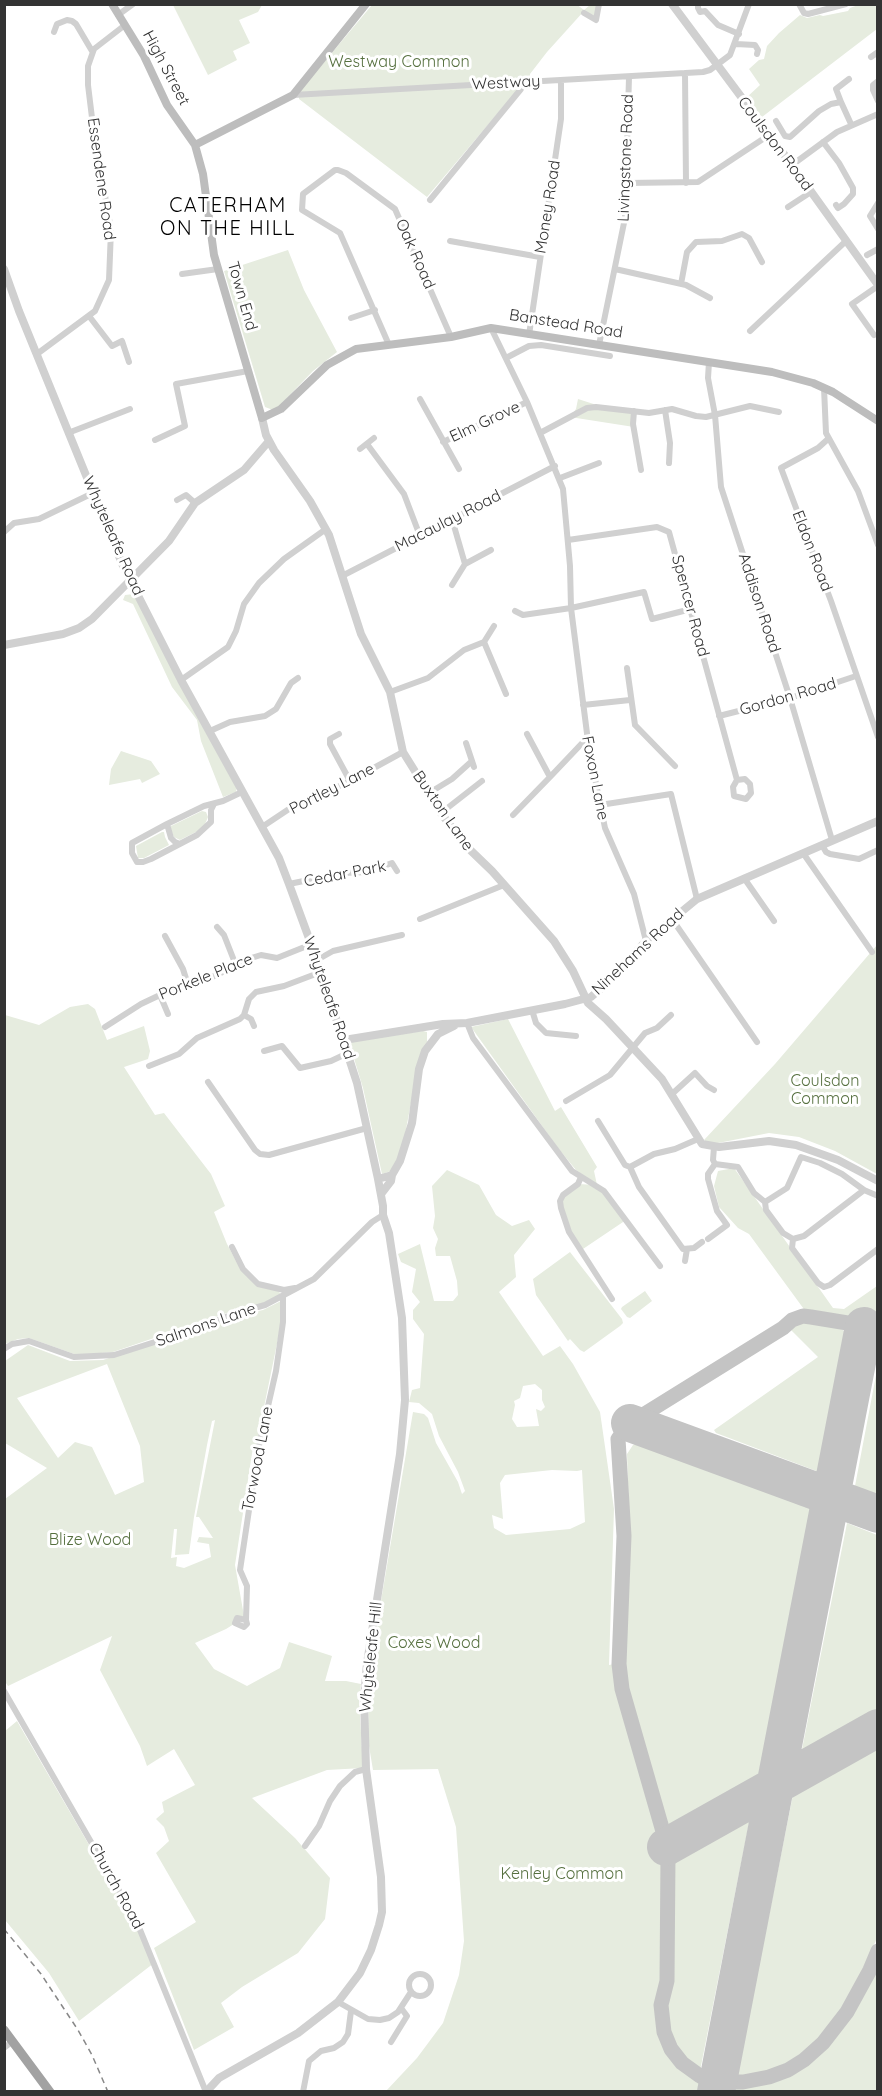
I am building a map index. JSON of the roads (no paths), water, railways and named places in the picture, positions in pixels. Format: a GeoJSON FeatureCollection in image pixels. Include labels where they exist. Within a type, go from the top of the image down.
{"type":"FeatureCollection","features":[{"type":"Feature","properties":{"kind":"highway"},"geometry":{"type":"LineString","coordinates":[[4,2030],[50,2091]]}},
{"type":"Feature","properties":{"kind":"main road","name":"High Street"},"geometry":{"type":"LineString","coordinates":[[112,4],[144,56],[167,105],[195,145]]}},
{"type":"Feature","properties":{"kind":"main road"},"geometry":{"type":"LineString","coordinates":[[195,145],[293,95],[366,4]]}},
{"type":"Feature","properties":{"kind":"main road","name":"Town End"},"geometry":{"type":"LineString","coordinates":[[195,145],[203,174],[218,268],[262,418]]}},
{"type":"Feature","properties":{"kind":"main road","name":"Banstead Road"},"geometry":{"type":"LineString","coordinates":[[262,418],[275,414],[327,365],[356,349],[451,337],[491,328],[772,372],[824,388],[878,421]]}},
{"type":"Feature","properties":{"kind":"street"},"geometry":{"type":"LineString","coordinates":[[118,15],[134,4]]}},
{"type":"Feature","properties":{"kind":"street"},"geometry":{"type":"LineString","coordinates":[[584,13],[597,22],[599,4]]}},
{"type":"Feature","properties":{"kind":"street","name":"Coulsdon Road"},"geometry":{"type":"LineString","coordinates":[[672,4],[878,285]]}},
{"type":"Feature","properties":{"kind":"street"},"geometry":{"type":"LineString","coordinates":[[698,4],[699,10],[706,8],[718,25],[739,34]]}},
{"type":"Feature","properties":{"kind":"street"},"geometry":{"type":"LineString","coordinates":[[718,65],[730,55],[736,44],[749,4]]}},
{"type":"Feature","properties":{"kind":"street"},"geometry":{"type":"LineString","coordinates":[[799,4],[804,13],[808,14],[846,4]]}},
{"type":"Feature","properties":{"kind":"street"},"geometry":{"type":"LineString","coordinates":[[54,32],[57,24],[67,20],[72,21],[92,51],[125,25]]}},
{"type":"Feature","properties":{"kind":"street"},"geometry":{"type":"LineString","coordinates":[[736,44],[755,45],[757,54]]}},
{"type":"Feature","properties":{"kind":"street","name":"Essendene Road"},"geometry":{"type":"LineString","coordinates":[[37,354],[96,311],[109,280],[111,230],[88,85],[88,66],[92,51]]}},
{"type":"Feature","properties":{"kind":"street"},"geometry":{"type":"LineString","coordinates":[[871,57],[878,52]]}},
{"type":"Feature","properties":{"kind":"street","name":"Westway"},"geometry":{"type":"LineString","coordinates":[[293,95],[703,72],[718,65]]}},
{"type":"Feature","properties":{"kind":"street"},"geometry":{"type":"LineString","coordinates":[[685,73],[686,183]]}},
{"type":"Feature","properties":{"kind":"street","name":"Livingstone Road"},"geometry":{"type":"LineString","coordinates":[[599,345],[625,218],[629,77]]}},
{"type":"Feature","properties":{"kind":"street"},"geometry":{"type":"LineString","coordinates":[[849,79],[836,89],[851,124]]}},
{"type":"Feature","properties":{"kind":"street","name":"Money Road"},"geometry":{"type":"LineString","coordinates":[[529,334],[561,119],[561,80]]}},
{"type":"Feature","properties":{"kind":"street"},"geometry":{"type":"LineString","coordinates":[[878,81],[873,86],[878,101]]}},
{"type":"Feature","properties":{"kind":"street"},"geometry":{"type":"LineString","coordinates":[[430,200],[521,89],[523,82]]}},
{"type":"Feature","properties":{"kind":"street"},"geometry":{"type":"LineString","coordinates":[[776,121],[785,136],[790,137],[819,111],[841,102]]}},
{"type":"Feature","properties":{"kind":"street"},"geometry":{"type":"LineString","coordinates":[[792,165],[851,124],[878,114]]}},
{"type":"Feature","properties":{"kind":"street"},"geometry":{"type":"LineString","coordinates":[[627,183],[698,182],[769,135]]}},
{"type":"Feature","properties":{"kind":"street"},"geometry":{"type":"LineString","coordinates":[[823,142],[853,188],[854,194],[838,208],[836,205]]}},
{"type":"Feature","properties":{"kind":"street","name":"Oak Road"},"geometry":{"type":"LineString","coordinates":[[375,310],[340,233],[302,210],[303,194],[335,170],[342,171],[394,209],[451,337]]}},
{"type":"Feature","properties":{"kind":"street"},"geometry":{"type":"LineString","coordinates":[[788,207],[811,192]]}},
{"type":"Feature","properties":{"kind":"street"},"geometry":{"type":"LineString","coordinates":[[878,203],[870,216],[878,229]]}},
{"type":"Feature","properties":{"kind":"street"},"geometry":{"type":"LineString","coordinates":[[681,284],[687,252],[696,242],[722,241],[742,234],[749,238],[762,262]]}},
{"type":"Feature","properties":{"kind":"street"},"geometry":{"type":"LineString","coordinates":[[450,241],[540,257]]}},
{"type":"Feature","properties":{"kind":"street"},"geometry":{"type":"LineString","coordinates":[[750,331],[846,241]]}},
{"type":"Feature","properties":{"kind":"street"},"geometry":{"type":"LineString","coordinates":[[867,255],[878,249]]}},
{"type":"Feature","properties":{"kind":"street"},"geometry":{"type":"LineString","coordinates":[[182,274],[218,268]]}},
{"type":"Feature","properties":{"kind":"street","name":"Whyteleafe Road"},"geometry":{"type":"LineString","coordinates":[[4,269],[123,566],[181,680],[279,858],[312,944],[348,1053],[367,1128],[381,1194],[383,1215]]}},
{"type":"Feature","properties":{"kind":"street"},"geometry":{"type":"LineString","coordinates":[[615,270],[681,284],[710,298]]}},
{"type":"Feature","properties":{"kind":"street"},"geometry":{"type":"LineString","coordinates":[[874,335],[852,304],[878,285]]}},
{"type":"Feature","properties":{"kind":"street"},"geometry":{"type":"LineString","coordinates":[[351,318],[375,310],[389,345]]}},
{"type":"Feature","properties":{"kind":"street"},"geometry":{"type":"LineString","coordinates":[[89,316],[112,346],[122,341],[129,363]]}},
{"type":"Feature","properties":{"kind":"street","name":"Foxon Lane"},"geometry":{"type":"LineString","coordinates":[[491,328],[560,478],[565,498],[571,608],[587,738],[605,828],[634,894],[646,941]]}},
{"type":"Feature","properties":{"kind":"street"},"geometry":{"type":"LineString","coordinates":[[506,358],[529,346],[542,345],[610,356]]}},
{"type":"Feature","properties":{"kind":"street","name":"Addison Road"},"geometry":{"type":"LineString","coordinates":[[709,362],[708,378],[716,415],[721,487],[790,698],[832,840]]}},
{"type":"Feature","properties":{"kind":"street"},"geometry":{"type":"LineString","coordinates":[[155,440],[185,426],[176,384],[248,371]]}},
{"type":"Feature","properties":{"kind":"street"},"geometry":{"type":"LineString","coordinates":[[824,388],[824,427],[828,439],[858,491],[878,545]]}},
{"type":"Feature","properties":{"kind":"street"},"geometry":{"type":"LineString","coordinates":[[420,399],[459,469]]}},
{"type":"Feature","properties":{"kind":"street","name":"Elm Grove"},"geometry":{"type":"LineString","coordinates":[[443,442],[527,402]]}},
{"type":"Feature","properties":{"kind":"street"},"geometry":{"type":"LineString","coordinates":[[540,433],[587,408],[603,406],[649,413],[679,410],[696,416],[716,415],[750,406],[778,412]]}},
{"type":"Feature","properties":{"kind":"street"},"geometry":{"type":"LineString","coordinates":[[68,433],[130,409]]}},
{"type":"Feature","properties":{"kind":"street"},"geometry":{"type":"LineString","coordinates":[[665,410],[670,443],[669,463]]}},
{"type":"Feature","properties":{"kind":"street"},"geometry":{"type":"LineString","coordinates":[[634,411],[633,424],[641,470]]}},
{"type":"Feature","properties":{"kind":"street","name":"Buxton Lane"},"geometry":{"type":"LineString","coordinates":[[262,418],[269,441],[310,501],[333,544],[361,634],[390,692],[403,752],[441,813],[471,852],[554,941],[573,971],[585,998],[662,1078],[698,1139]]}},
{"type":"Feature","properties":{"kind":"street"},"geometry":{"type":"LineString","coordinates":[[360,449],[374,438]]}},
{"type":"Feature","properties":{"kind":"street","name":"Eldon Road"},"geometry":{"type":"LineString","coordinates":[[828,439],[818,448],[782,468],[878,737]]}},
{"type":"Feature","properties":{"kind":"street"},"geometry":{"type":"LineString","coordinates":[[4,645],[44,638],[79,628],[108,605],[169,542],[195,503],[244,470],[269,441]]}},
{"type":"Feature","properties":{"kind":"street"},"geometry":{"type":"LineString","coordinates":[[367,444],[404,494],[420,536]]}},
{"type":"Feature","properties":{"kind":"street"},"geometry":{"type":"LineString","coordinates":[[560,478],[599,463]]}},
{"type":"Feature","properties":{"kind":"street","name":"Macaulay Road"},"geometry":{"type":"LineString","coordinates":[[342,576],[555,466]]}},
{"type":"Feature","properties":{"kind":"street"},"geometry":{"type":"LineString","coordinates":[[4,532],[14,523],[39,519],[93,493]]}},
{"type":"Feature","properties":{"kind":"street"},"geometry":{"type":"LineString","coordinates":[[177,501],[186,495],[195,503]]}},
{"type":"Feature","properties":{"kind":"street"},"geometry":{"type":"LineString","coordinates":[[452,519],[465,564]]}},
{"type":"Feature","properties":{"kind":"street","name":"Spencer Road"},"geometry":{"type":"LineString","coordinates":[[568,540],[657,527],[664,528],[672,538],[737,780]]}},
{"type":"Feature","properties":{"kind":"street"},"geometry":{"type":"LineString","coordinates":[[181,680],[228,647],[236,631],[244,604],[259,582],[284,559],[326,529]]}},
{"type":"Feature","properties":{"kind":"street"},"geometry":{"type":"LineString","coordinates":[[452,585],[465,564],[491,550]]}},
{"type":"Feature","properties":{"kind":"street"},"geometry":{"type":"LineString","coordinates":[[515,611],[523,615],[571,608],[644,592],[652,619],[690,609]]}},
{"type":"Feature","properties":{"kind":"street"},"geometry":{"type":"LineString","coordinates":[[390,692],[428,678],[464,650],[484,642],[494,626]]}},
{"type":"Feature","properties":{"kind":"street"},"geometry":{"type":"LineString","coordinates":[[484,642],[506,694]]}},
{"type":"Feature","properties":{"kind":"street"},"geometry":{"type":"LineString","coordinates":[[627,668],[634,725],[675,766]]}},
{"type":"Feature","properties":{"kind":"street","name":"Gordon Road"},"geometry":{"type":"LineString","coordinates":[[719,716],[790,698],[856,676]]}},
{"type":"Feature","properties":{"kind":"street"},"geometry":{"type":"LineString","coordinates":[[210,732],[230,722],[265,716],[276,709],[291,683],[298,678]]}},
{"type":"Feature","properties":{"kind":"street"},"geometry":{"type":"LineString","coordinates":[[583,705],[630,700]]}},
{"type":"Feature","properties":{"kind":"street"},"geometry":{"type":"LineString","coordinates":[[339,734],[330,739],[330,744],[350,781]]}},
{"type":"Feature","properties":{"kind":"street"},"geometry":{"type":"LineString","coordinates":[[527,734],[550,777]]}},
{"type":"Feature","properties":{"kind":"street"},"geometry":{"type":"LineString","coordinates":[[513,815],[587,738]]}},
{"type":"Feature","properties":{"kind":"street"},"geometry":{"type":"LineString","coordinates":[[429,793],[473,764],[465,743]]}},
{"type":"Feature","properties":{"kind":"street","name":"Portley Lane"},"geometry":{"type":"LineString","coordinates":[[262,827],[289,809],[350,781],[403,752]]}},
{"type":"Feature","properties":{"kind":"street"},"geometry":{"type":"LineString","coordinates":[[441,813],[482,781]]}},
{"type":"Feature","properties":{"kind":"street"},"geometry":{"type":"LineString","coordinates":[[214,804],[207,827],[181,844],[143,862],[137,862],[134,858],[132,843],[204,806],[242,792]]}},
{"type":"Feature","properties":{"kind":"street"},"geometry":{"type":"LineString","coordinates":[[600,806],[671,794],[697,898]]}},
{"type":"Feature","properties":{"kind":"street","name":"Ninehams Road"},"geometry":{"type":"LineString","coordinates":[[585,998],[598,992],[646,941],[697,898],[878,821]]}},
{"type":"Feature","properties":{"kind":"street"},"geometry":{"type":"LineString","coordinates":[[167,824],[171,838],[181,844]]}},
{"type":"Feature","properties":{"kind":"street"},"geometry":{"type":"LineString","coordinates":[[822,845],[830,854],[859,859],[878,850]]}},
{"type":"Feature","properties":{"kind":"street"},"geometry":{"type":"LineString","coordinates":[[803,853],[872,952]]}},
{"type":"Feature","properties":{"kind":"street","name":"Cedar Park"},"geometry":{"type":"LineString","coordinates":[[289,884],[343,873],[368,872],[392,863],[397,871]]}},
{"type":"Feature","properties":{"kind":"street"},"geometry":{"type":"LineString","coordinates":[[744,878],[774,921]]}},
{"type":"Feature","properties":{"kind":"street"},"geometry":{"type":"LineString","coordinates":[[420,919],[504,885]]}},
{"type":"Feature","properties":{"kind":"street"},"geometry":{"type":"LineString","coordinates":[[672,919],[757,1042]]}},
{"type":"Feature","properties":{"kind":"street"},"geometry":{"type":"LineString","coordinates":[[218,927],[224,935],[235,963]]}},
{"type":"Feature","properties":{"kind":"street"},"geometry":{"type":"LineString","coordinates":[[317,960],[333,951],[402,935]]}},
{"type":"Feature","properties":{"kind":"street"},"geometry":{"type":"LineString","coordinates":[[165,936],[183,969],[188,985]]}},
{"type":"Feature","properties":{"kind":"street","name":"Porkele Place"},"geometry":{"type":"LineString","coordinates":[[105,1027],[141,1004],[179,986],[196,984],[227,970],[235,963],[261,955],[277,958],[312,944]]}},
{"type":"Feature","properties":{"kind":"street"},"geometry":{"type":"LineString","coordinates":[[149,1066],[178,1054],[197,1038],[244,1016],[249,999],[256,992],[284,986],[321,972]]}},
{"type":"Feature","properties":{"kind":"street"},"geometry":{"type":"LineString","coordinates":[[160,995],[168,1014]]}},
{"type":"Feature","properties":{"kind":"street"},"geometry":{"type":"LineString","coordinates":[[344,1040],[463,1023],[565,1004],[585,998]]}},
{"type":"Feature","properties":{"kind":"street"},"geometry":{"type":"LineString","coordinates":[[532,1010],[536,1023],[546,1034],[576,1036]]}},
{"type":"Feature","properties":{"kind":"street"},"geometry":{"type":"LineString","coordinates":[[566,1101],[610,1075],[645,1034],[657,1028],[671,1015]]}},
{"type":"Feature","properties":{"kind":"street"},"geometry":{"type":"LineString","coordinates":[[244,1016],[251,1019],[254,1026]]}},
{"type":"Feature","properties":{"kind":"street"},"geometry":{"type":"LineString","coordinates":[[381,1194],[391,1181],[406,1145],[412,1123],[419,1069],[425,1051],[438,1034],[463,1023]]}},
{"type":"Feature","properties":{"kind":"street"},"geometry":{"type":"LineString","coordinates":[[463,1023],[572,1171],[604,1191],[660,1266]]}},
{"type":"Feature","properties":{"kind":"street"},"geometry":{"type":"LineString","coordinates":[[426,1028],[432,1040]]}},
{"type":"Feature","properties":{"kind":"street"},"geometry":{"type":"LineString","coordinates":[[264,1051],[282,1046],[300,1068],[331,1061],[348,1053]]}},
{"type":"Feature","properties":{"kind":"street"},"geometry":{"type":"LineString","coordinates":[[672,1094],[695,1072],[707,1086],[714,1090]]}},
{"type":"Feature","properties":{"kind":"street"},"geometry":{"type":"LineString","coordinates":[[208,1082],[260,1154],[269,1155],[367,1128]]}},
{"type":"Feature","properties":{"kind":"street"},"geometry":{"type":"LineString","coordinates":[[598,1121],[625,1165],[630,1167],[646,1196],[683,1249],[693,1248],[727,1225],[717,1211],[708,1179],[708,1174],[715,1164]]}},
{"type":"Feature","properties":{"kind":"street"},"geometry":{"type":"LineString","coordinates":[[630,1167],[654,1154],[675,1149],[698,1139],[702,1144],[714,1147],[757,1141],[796,1145],[838,1160],[878,1181]]}},
{"type":"Feature","properties":{"kind":"street"},"geometry":{"type":"LineString","coordinates":[[714,1147],[713,1161],[715,1164]]}},
{"type":"Feature","properties":{"kind":"street"},"geometry":{"type":"LineString","coordinates":[[765,1202],[787,1188],[801,1157],[842,1174],[864,1190],[878,1196]]}},
{"type":"Feature","properties":{"kind":"street"},"geometry":{"type":"LineString","coordinates":[[715,1164],[738,1167],[754,1193],[765,1202],[766,1210],[783,1233],[793,1239],[804,1236],[864,1190]]}},
{"type":"Feature","properties":{"kind":"street"},"geometry":{"type":"LineString","coordinates":[[378,1179],[392,1175]]}},
{"type":"Feature","properties":{"kind":"street"},"geometry":{"type":"LineString","coordinates":[[581,1177],[578,1184],[562,1196],[561,1208],[569,1232],[612,1299]]}},
{"type":"Feature","properties":{"kind":"street","name":"Salmons Lane"},"geometry":{"type":"LineString","coordinates":[[4,1349],[12,1344],[29,1341],[74,1357],[114,1355],[265,1305],[314,1279],[383,1215]]}},
{"type":"Feature","properties":{"kind":"street","name":"Whyteleafe Hill"},"geometry":{"type":"LineString","coordinates":[[206,2091],[219,2078],[315,2022],[338,2002],[354,1983],[366,1962],[374,1944],[382,1912],[379,1856],[366,1769],[364,1698],[367,1663],[400,1454],[405,1400],[405,1352],[398,1282],[389,1233],[383,1215]]}},
{"type":"Feature","properties":{"kind":"street"},"geometry":{"type":"LineString","coordinates":[[793,1239],[792,1248],[818,1283],[824,1287],[830,1285],[878,1249]]}},
{"type":"Feature","properties":{"kind":"street"},"geometry":{"type":"LineString","coordinates":[[232,1247],[243,1269],[258,1284],[284,1290],[298,1288]]}},
{"type":"Feature","properties":{"kind":"street"},"geometry":{"type":"LineString","coordinates":[[684,1261],[687,1249]]}},
{"type":"Feature","properties":{"kind":"street","name":"Torwood Lane"},"geometry":{"type":"LineString","coordinates":[[246,1620],[247,1586],[240,1570],[258,1450],[276,1371],[283,1322],[283,1297]]}},
{"type":"Feature","properties":{"kind":"street","name":"Church Road"},"geometry":{"type":"LineString","coordinates":[[4,1691],[136,1920],[206,2091]]}},
{"type":"Feature","properties":{"kind":"street"},"geometry":{"type":"LineString","coordinates":[[305,1846],[319,1826],[330,1801],[340,1786],[355,1772],[366,1769]]}},
{"type":"Feature","properties":{"kind":"street"},"geometry":{"type":"LineString","coordinates":[[338,2002],[368,2019],[380,2020],[394,2016],[411,1992]]}},
{"type":"Feature","properties":{"kind":"street"},"geometry":{"type":"LineString","coordinates":[[392,2042],[407,2016],[401,2008]]}},
{"type":"Feature","properties":{"kind":"street"},"geometry":{"type":"LineString","coordinates":[[303,2091],[309,2061],[321,2051],[334,2048],[343,2042],[348,2034],[351,2011]]}},
{"type":"Feature","properties":{"kind":"street"},"geometry":{"type":"LineString","coordinates":[[4,2048],[13,2041]]}},
{"type":"Feature","properties":{"kind":"railway"},"geometry":{"type":"LineString","coordinates":[[4,1929],[41,1974],[78,2030],[108,2092]]}},
{"type":"Feature","properties":{"kind":"district","name":"CATERHAM ON THE HILL"},"geometry":{"type":"Point","coordinates":[228,218]}},
{"type":"Feature","properties":{"kind":"park label","name":"Westway Common"},"geometry":{"type":"Point","coordinates":[399,62]}},
{"type":"Feature","properties":{"kind":"park label","name":"Coulsdon Common"},"geometry":{"type":"Point","coordinates":[825,1090]}},
{"type":"Feature","properties":{"kind":"park label","name":"Blize Wood"},"geometry":{"type":"Point","coordinates":[90,1540]}},
{"type":"Feature","properties":{"kind":"park label","name":"Coxes Wood"},"geometry":{"type":"Point","coordinates":[434,1643]}},
{"type":"Feature","properties":{"kind":"park label","name":"Kenley Common"},"geometry":{"type":"Point","coordinates":[562,1874]}}]}
